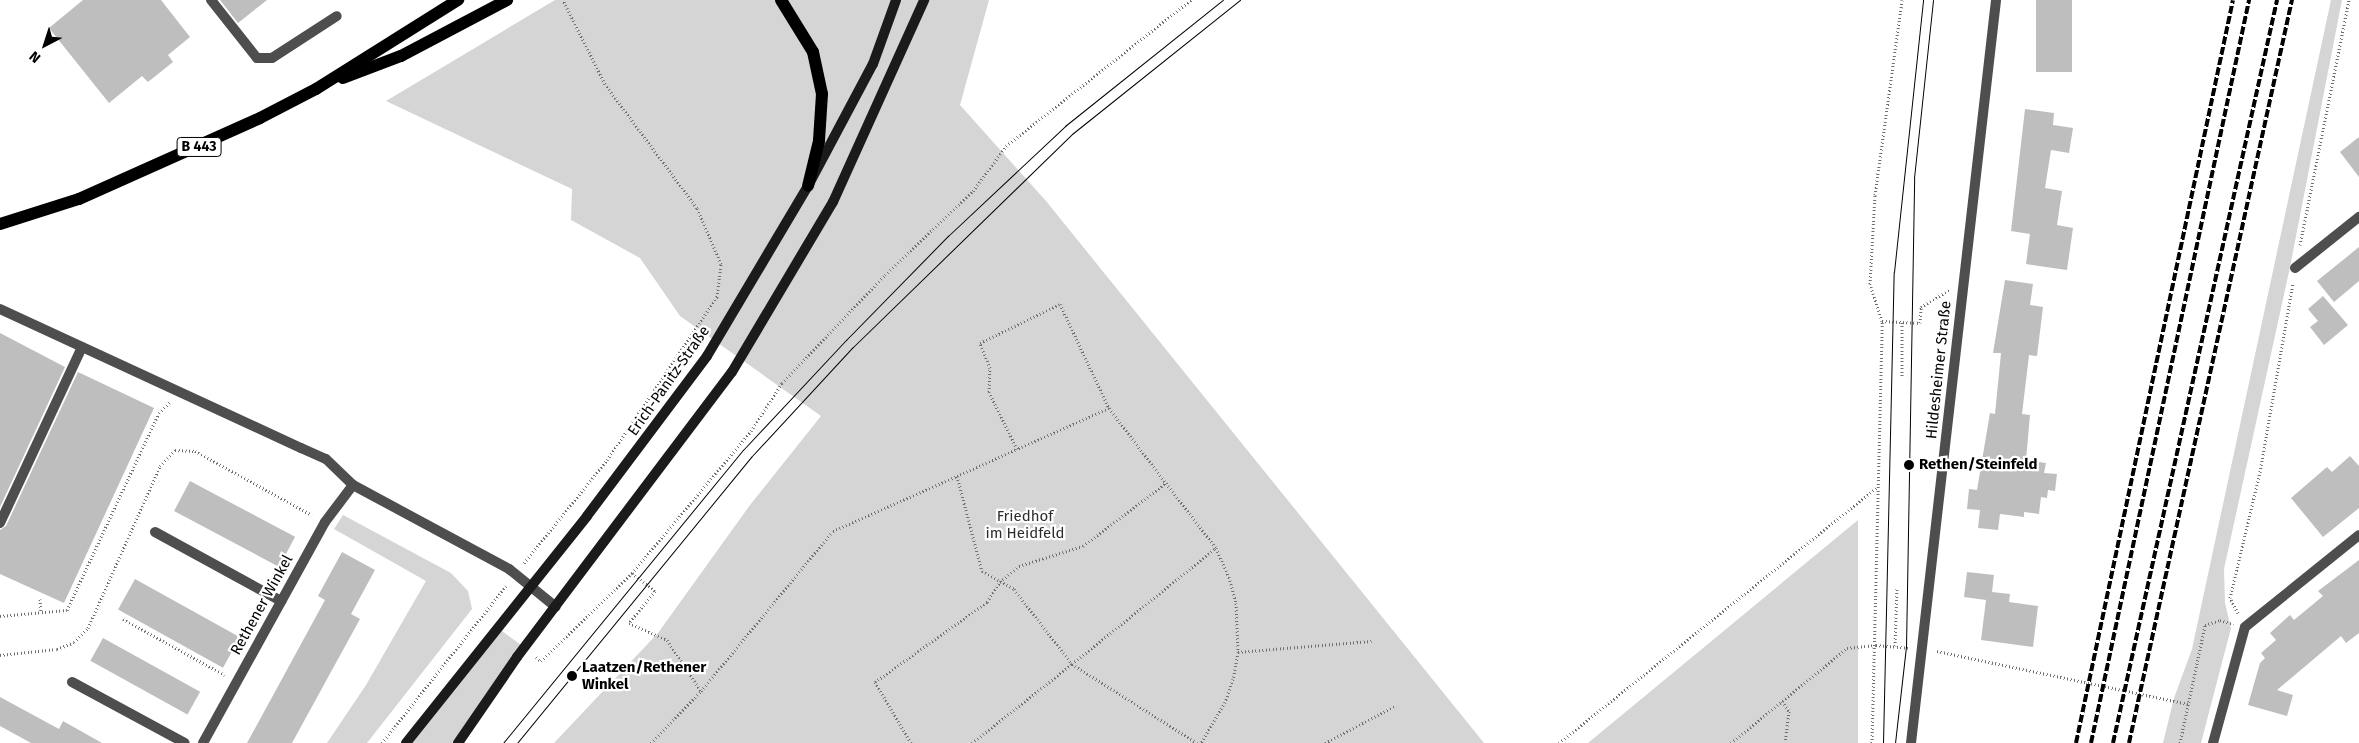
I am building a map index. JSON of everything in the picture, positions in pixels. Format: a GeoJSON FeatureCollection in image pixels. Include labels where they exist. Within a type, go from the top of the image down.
{"type":"FeatureCollection","features":[{"type":"Feature","properties":{"kind":"main road","name":"B 443"},"geometry":{"type":"LineString","coordinates":[[0,224],[79,199],[158,166],[316,89],[458,0]]}},
{"type":"Feature","properties":{"kind":"main road"},"geometry":{"type":"LineString","coordinates":[[316,89],[401,56],[507,0]]}},
{"type":"Feature","properties":{"kind":"main road"},"geometry":{"type":"LineString","coordinates":[[781,0],[814,52],[822,94],[819,141],[808,186]]}},
{"type":"Feature","properties":{"kind":"main road","name":"Erich-Panitz-Straße"},"geometry":{"type":"LineString","coordinates":[[406,743],[593,509],[707,356],[808,186],[872,64],[896,0]]}},
{"type":"Feature","properties":{"kind":"main road"},"geometry":{"type":"LineString","coordinates":[[458,743],[525,648],[687,436],[782,291],[833,202],[924,0]]}},
{"type":"Feature","properties":{"kind":"street"},"geometry":{"type":"LineString","coordinates":[[211,0],[257,58],[272,58],[337,16]]}},
{"type":"Feature","properties":{"kind":"street","name":"Hildesheimer Straße"},"geometry":{"type":"LineString","coordinates":[[1911,743],[1996,0]]}},
{"type":"Feature","properties":{"kind":"street"},"geometry":{"type":"LineString","coordinates":[[2295,268],[2359,217]]}},
{"type":"Feature","properties":{"kind":"street"},"geometry":{"type":"LineString","coordinates":[[0,310],[326,459],[353,485],[516,574],[556,607]]}},
{"type":"Feature","properties":{"kind":"street"},"geometry":{"type":"LineString","coordinates":[[0,523],[82,347]]}},
{"type":"Feature","properties":{"kind":"street","name":"Rethener Winkel"},"geometry":{"type":"LineString","coordinates":[[203,743],[325,522],[353,485]]}},
{"type":"Feature","properties":{"kind":"street"},"geometry":{"type":"LineString","coordinates":[[155,532],[281,601]]}},
{"type":"Feature","properties":{"kind":"street"},"geometry":{"type":"LineString","coordinates":[[2213,743],[2245,627],[2359,535]]}},
{"type":"Feature","properties":{"kind":"street"},"geometry":{"type":"LineString","coordinates":[[72,682],[184,743]]}},
{"type":"Feature","properties":{"kind":"path"},"geometry":{"type":"LineString","coordinates":[[382,743],[606,460],[717,297],[721,264],[697,208],[605,84],[563,0]]}},
{"type":"Feature","properties":{"kind":"path"},"geometry":{"type":"LineString","coordinates":[[525,648],[542,661],[632,573],[751,431],[782,383],[885,275],[973,191],[1006,146],[1191,0]]}},
{"type":"Feature","properties":{"kind":"path"},"geometry":{"type":"LineString","coordinates":[[1872,743],[1876,645],[1877,487],[1882,321],[1870,284],[1875,195],[1902,0]]}},
{"type":"Feature","properties":{"kind":"path"},"geometry":{"type":"LineString","coordinates":[[2245,627],[2230,598],[2260,472],[2295,268],[2349,0]]}},
{"type":"Feature","properties":{"kind":"path"},"geometry":{"type":"LineString","coordinates":[[1882,321],[1920,323],[1921,307],[1928,300],[1964,283]]}},
{"type":"Feature","properties":{"kind":"path"},"geometry":{"type":"LineString","coordinates":[[1017,449],[989,392],[990,368],[980,343],[1060,304],[1109,408],[1216,548],[1229,577],[1236,603],[1238,652],[1225,702],[1201,743]]}},
{"type":"Feature","properties":{"kind":"path"},"geometry":{"type":"LineString","coordinates":[[1902,322],[1902,376]]}},
{"type":"Feature","properties":{"kind":"path"},"geometry":{"type":"LineString","coordinates":[[0,616],[67,610],[160,413],[168,407],[175,390]]}},
{"type":"Feature","properties":{"kind":"path"},"geometry":{"type":"LineString","coordinates":[[651,743],[701,691],[834,531],[1109,408]]}},
{"type":"Feature","properties":{"kind":"path"},"geometry":{"type":"LineString","coordinates":[[957,476],[982,571],[1014,589],[1072,664],[1197,743]]}},
{"type":"Feature","properties":{"kind":"path"},"geometry":{"type":"LineString","coordinates":[[911,743],[875,682],[987,602],[1000,582],[1019,566],[1083,546],[1166,482]]}},
{"type":"Feature","properties":{"kind":"path"},"geometry":{"type":"LineString","coordinates":[[1559,743],[1877,487]]}},
{"type":"Feature","properties":{"kind":"path"},"geometry":{"type":"LineString","coordinates":[[972,743],[1216,548]]}},
{"type":"Feature","properties":{"kind":"path"},"geometry":{"type":"LineString","coordinates":[[632,573],[639,569]]}},
{"type":"Feature","properties":{"kind":"path"},"geometry":{"type":"LineString","coordinates":[[632,573],[655,591],[629,623],[667,640],[701,691]]}},
{"type":"Feature","properties":{"kind":"path"},"geometry":{"type":"LineString","coordinates":[[1895,646],[1897,587]]}},
{"type":"Feature","properties":{"kind":"path"},"geometry":{"type":"LineString","coordinates":[[40,599],[41,612]]}},
{"type":"Feature","properties":{"kind":"path"},"geometry":{"type":"LineString","coordinates":[[638,607],[643,606]]}},
{"type":"Feature","properties":{"kind":"path"},"geometry":{"type":"LineString","coordinates":[[482,616],[498,628]]}},
{"type":"Feature","properties":{"kind":"path"},"geometry":{"type":"LineString","coordinates":[[123,619],[237,682]]}},
{"type":"Feature","properties":{"kind":"path"},"geometry":{"type":"LineString","coordinates":[[2180,743],[2205,625],[2220,620]]}},
{"type":"Feature","properties":{"kind":"path"},"geometry":{"type":"LineString","coordinates":[[1238,652],[1372,641]]}},
{"type":"Feature","properties":{"kind":"path"},"geometry":{"type":"LineString","coordinates":[[1731,743],[1847,648],[1876,645],[1922,649],[2052,674],[2188,704]]}},
{"type":"Feature","properties":{"kind":"path"},"geometry":{"type":"LineString","coordinates":[[1782,702],[1789,711],[1785,743]]}},
{"type":"Feature","properties":{"kind":"path"},"geometry":{"type":"LineString","coordinates":[[1325,743],[1395,706]]}},
{"type":"Feature","properties":{"kind":"green space","name":"Friedhof im Heidfeld"},"geometry":{"type":"Polygon","coordinates":[[[555,0],[989,0],[960,105],[1046,201],[1484,743],[554,743],[658,633],[750,505],[821,416],[680,316],[640,258],[571,220],[572,189],[386,101],[555,0]]]}},
{"type":"Feature","properties":{"kind":"green space"},"geometry":{"type":"Polygon","coordinates":[[[2331,0],[2342,0],[2290,267],[2224,569],[2225,603],[2231,628],[2201,743],[2163,743],[2174,698],[2192,649],[2331,0]]]}},
{"type":"Feature","properties":{"kind":"green space"},"geometry":{"type":"Polygon","coordinates":[[[343,515],[451,573],[468,591],[472,609],[367,743],[327,743],[366,685],[426,581],[334,529],[343,515]]]}},
{"type":"Feature","properties":{"kind":"green space"},"geometry":{"type":"Polygon","coordinates":[[[1858,520],[1858,743],[1588,743],[1858,520]]]}},
{"type":"Feature","properties":{"kind":"green space"},"geometry":{"type":"Polygon","coordinates":[[[498,628],[525,648],[458,743],[406,743],[498,628]]]}},
{"type":"Feature","properties":{"kind":"building"},"geometry":{"type":"Polygon","coordinates":[[[83,0],[161,0],[190,37],[168,55],[173,62],[148,82],[142,76],[109,103],[49,28],[83,0]]]}},
{"type":"Feature","properties":{"kind":"building"},"geometry":{"type":"Polygon","coordinates":[[[220,0],[267,0],[238,23],[220,0]]]}},
{"type":"Feature","properties":{"kind":"building"},"geometry":{"type":"Polygon","coordinates":[[[2036,0],[2072,0],[2072,72],[2036,72],[2036,0]]]}},
{"type":"Feature","properties":{"kind":"building"},"geometry":{"type":"Polygon","coordinates":[[[2025,109],[2054,113],[2053,125],[2073,128],[2069,153],[2051,150],[2045,188],[2062,191],[2057,225],[2073,228],[2067,270],[2026,264],[2030,234],[2011,231],[2025,109]]]}},
{"type":"Feature","properties":{"kind":"building"},"geometry":{"type":"Polygon","coordinates":[[[2359,137],[2359,177],[2340,152],[2359,137]]]}},
{"type":"Feature","properties":{"kind":"building"},"geometry":{"type":"Polygon","coordinates":[[[2359,247],[2359,281],[2334,302],[2317,281],[2359,247]]]}},
{"type":"Feature","properties":{"kind":"building"},"geometry":{"type":"Polygon","coordinates":[[[2005,280],[2033,284],[2030,305],[2043,307],[2037,356],[2029,355],[2022,414],[2030,415],[2026,460],[2046,463],[2044,473],[2057,474],[2055,491],[2048,490],[2047,498],[2041,497],[2039,514],[2024,512],[2024,517],[2000,514],[1998,530],[1978,528],[1980,510],[1967,509],[1969,489],[1977,490],[1990,413],[1995,414],[2001,353],[1993,353],[2005,280]]]}},
{"type":"Feature","properties":{"kind":"building"},"geometry":{"type":"Polygon","coordinates":[[[2323,296],[2348,325],[2324,345],[2310,327],[2318,321],[2308,309],[2323,296]]]}},
{"type":"Feature","properties":{"kind":"building"},"geometry":{"type":"Polygon","coordinates":[[[0,333],[65,367],[0,507],[0,333]]]}},
{"type":"Feature","properties":{"kind":"building"},"geometry":{"type":"Polygon","coordinates":[[[78,372],[154,408],[64,603],[0,574],[0,530],[6,526],[78,372]]]}},
{"type":"Feature","properties":{"kind":"building"},"geometry":{"type":"Polygon","coordinates":[[[2350,456],[2359,466],[2359,508],[2323,537],[2291,498],[2327,467],[2332,472],[2350,456]]]}},
{"type":"Feature","properties":{"kind":"building"},"geometry":{"type":"Polygon","coordinates":[[[190,481],[295,537],[279,567],[174,511],[190,481]]]}},
{"type":"Feature","properties":{"kind":"building"},"geometry":{"type":"Polygon","coordinates":[[[342,552],[375,570],[351,614],[360,619],[292,743],[247,743],[325,600],[318,596],[342,552]]]}},
{"type":"Feature","properties":{"kind":"building"},"geometry":{"type":"Polygon","coordinates":[[[2359,560],[2359,633],[2346,643],[2341,636],[2277,690],[2293,695],[2287,716],[2248,705],[2260,663],[2265,658],[2261,653],[2276,640],[2270,633],[2290,615],[2294,620],[2323,596],[2318,591],[2359,560]]]}},
{"type":"Feature","properties":{"kind":"building"},"geometry":{"type":"Polygon","coordinates":[[[1967,572],[1994,575],[1992,592],[2010,594],[2009,602],[2038,606],[2033,647],[1981,640],[1986,600],[1964,597],[1967,572]]]}},
{"type":"Feature","properties":{"kind":"building"},"geometry":{"type":"Polygon","coordinates":[[[135,579],[240,637],[223,668],[118,610],[135,579]]]}},
{"type":"Feature","properties":{"kind":"building"},"geometry":{"type":"Polygon","coordinates":[[[103,638],[200,692],[187,715],[90,661],[103,638]]]}},
{"type":"Feature","properties":{"kind":"building"},"geometry":{"type":"Polygon","coordinates":[[[0,697],[59,729],[63,721],[102,743],[31,743],[0,726],[0,697]]]}},
{"type":"Feature","properties":{"kind":"tram line"},"geometry":{"type":"LineString","coordinates":[[503,743],[743,450],[846,340],[948,236],[1065,126],[1223,0]]}},
{"type":"Feature","properties":{"kind":"tram line"},"geometry":{"type":"LineString","coordinates":[[517,743],[751,457],[853,347],[1072,134],[1240,0]]}},
{"type":"Feature","properties":{"kind":"tram line"},"geometry":{"type":"LineString","coordinates":[[1883,743],[1894,272],[1923,0]]}},
{"type":"Feature","properties":{"kind":"tram line"},"geometry":{"type":"LineString","coordinates":[[1895,743],[1906,647],[1914,178],[1933,0]]}},
{"type":"Feature","properties":{"kind":"railway"},"geometry":{"type":"LineString","coordinates":[[2076,743],[2233,0]]}},
{"type":"Feature","properties":{"kind":"railway"},"geometry":{"type":"LineString","coordinates":[[2091,743],[2249,0]]}},
{"type":"Feature","properties":{"kind":"railway"},"geometry":{"type":"LineString","coordinates":[[2113,743],[2277,0]]}},
{"type":"Feature","properties":{"kind":"railway"},"geometry":{"type":"LineString","coordinates":[[2129,743],[2292,0]]}},
{"type":"Feature","properties":{"kind":"place","name":"Rethen/Steinfeld"},"geometry":{"type":"Point","coordinates":[1909,465]}},
{"type":"Feature","properties":{"kind":"place","name":"Laatzen/Rethener Winkel"},"geometry":{"type":"Point","coordinates":[572,676]}}]}
